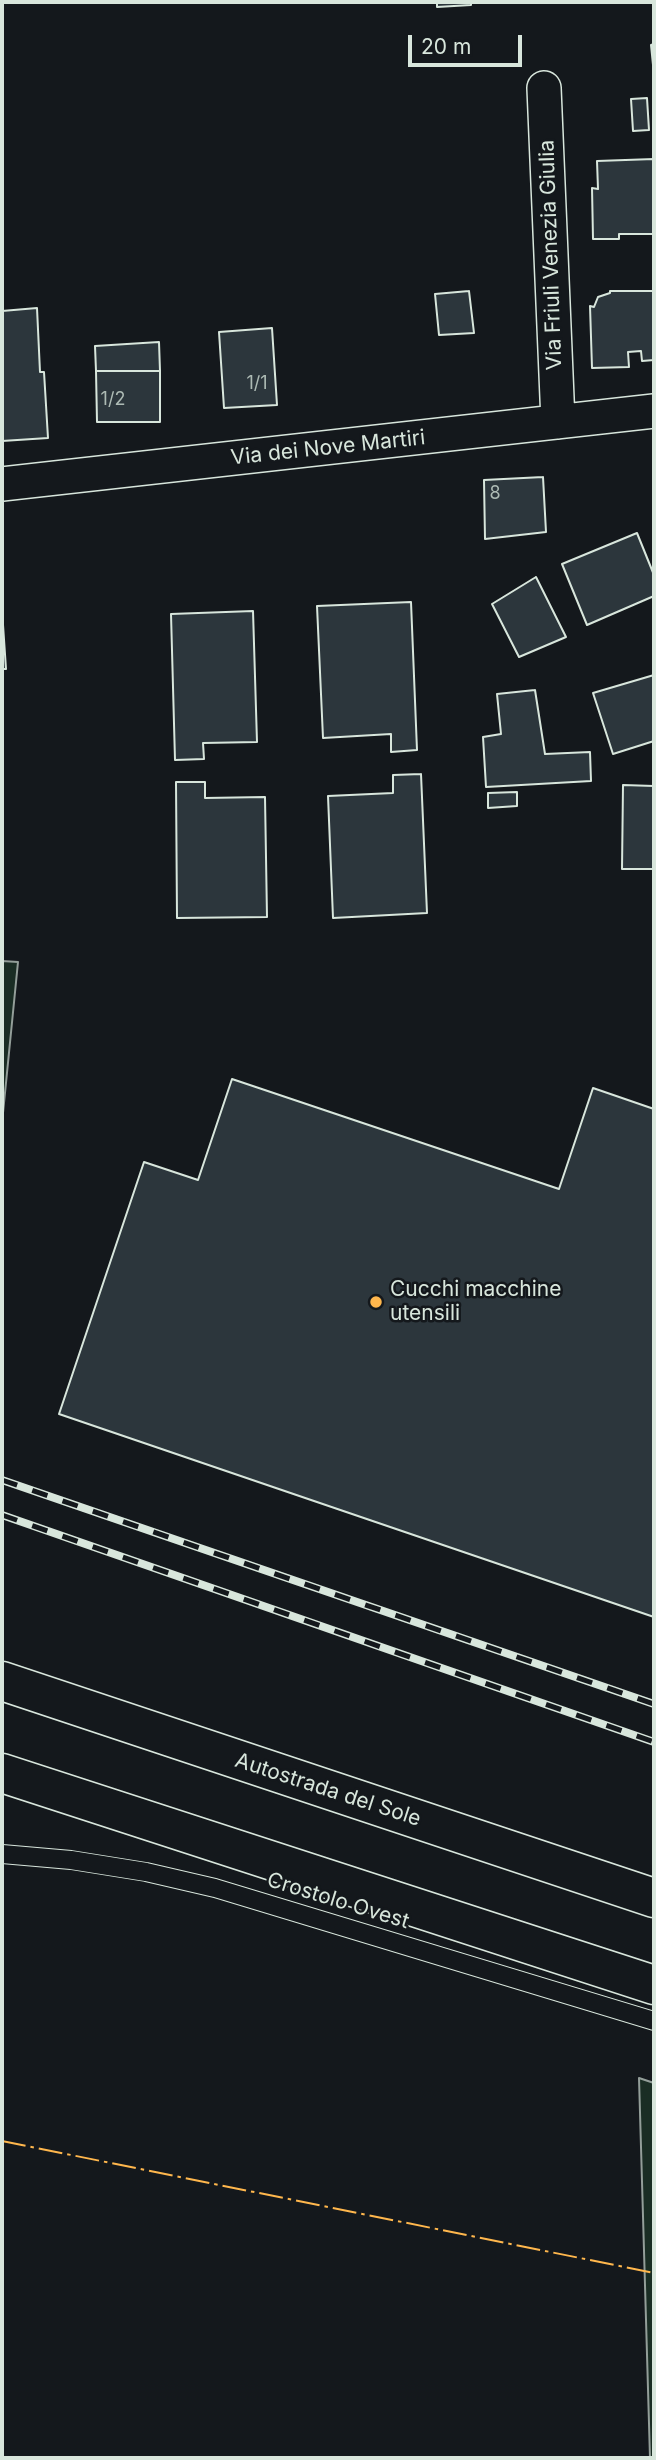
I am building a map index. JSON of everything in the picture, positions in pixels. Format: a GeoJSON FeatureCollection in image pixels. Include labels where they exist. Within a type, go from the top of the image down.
{"type":"FeatureCollection","features":[{"type":"Feature","properties":{"kind":"highway","name":"Autostrada del Sole"},"geometry":{"type":"LineString","coordinates":[[2,1681],[654,1898]]}},
{"type":"Feature","properties":{"kind":"highway"},"geometry":{"type":"LineString","coordinates":[[2,1773],[654,1985]]}},
{"type":"Feature","properties":{"kind":"street","name":"Via Friuli Venezia Giulia"},"geometry":{"type":"LineString","coordinates":[[544,88],[558,422]]}},
{"type":"Feature","properties":{"kind":"street","name":"Via dei Nove Martiri"},"geometry":{"type":"LineString","coordinates":[[2,484],[654,411]]}},
{"type":"Feature","properties":{"kind":"lane","name":"Crostolo Ovest"},"geometry":{"type":"LineString","coordinates":[[2,1854],[71,1860],[146,1871],[215,1888],[654,2021]]}},
{"type":"Feature","properties":{"kind":"green space"},"geometry":{"type":"Polygon","coordinates":[[[2,961],[18,962],[2,1123],[2,961]]]}},
{"type":"Feature","properties":{"kind":"green space"},"geometry":{"type":"Polygon","coordinates":[[[639,2078],[654,2083],[654,2458],[650,2458],[639,2078]]]}},
{"type":"Feature","properties":{"kind":"building"},"geometry":{"type":"Polygon","coordinates":[[[437,2],[471,2],[471,5],[437,7],[437,2]]]}},
{"type":"Feature","properties":{"kind":"building"},"geometry":{"type":"Polygon","coordinates":[[[654,44],[654,75],[651,45],[654,44]]]}},
{"type":"Feature","properties":{"kind":"building"},"geometry":{"type":"Polygon","coordinates":[[[647,98],[649,130],[633,131],[631,99],[647,98]]]}},
{"type":"Feature","properties":{"kind":"building"},"geometry":{"type":"Polygon","coordinates":[[[654,159],[654,234],[619,234],[619,239],[593,239],[592,188],[598,189],[597,161],[654,159]]]}},
{"type":"Feature","properties":{"kind":"building"},"geometry":{"type":"Polygon","coordinates":[[[469,291],[474,333],[439,335],[435,294],[469,291]]]}},
{"type":"Feature","properties":{"kind":"building"},"geometry":{"type":"Polygon","coordinates":[[[610,291],[654,291],[654,360],[642,361],[641,351],[628,352],[629,367],[592,368],[590,306],[594,307],[598,297],[610,291]]]}},
{"type":"Feature","properties":{"kind":"building"},"geometry":{"type":"Polygon","coordinates":[[[37,308],[40,372],[44,372],[48,438],[2,441],[2,311],[37,308]]]}},
{"type":"Feature","properties":{"kind":"building"},"geometry":{"type":"Polygon","coordinates":[[[272,328],[277,405],[224,408],[219,332],[272,328]]]}},
{"type":"Feature","properties":{"kind":"building"},"geometry":{"type":"Polygon","coordinates":[[[159,342],[160,371],[96,371],[95,346],[159,342]]]}},
{"type":"Feature","properties":{"kind":"building"},"geometry":{"type":"Polygon","coordinates":[[[96,371],[160,371],[160,422],[97,422],[96,371]]]}},
{"type":"Feature","properties":{"kind":"building"},"geometry":{"type":"Polygon","coordinates":[[[543,477],[546,532],[485,539],[484,480],[543,477]]]}},
{"type":"Feature","properties":{"kind":"building"},"geometry":{"type":"Polygon","coordinates":[[[637,533],[654,575],[654,596],[587,625],[562,564],[637,533]]]}},
{"type":"Feature","properties":{"kind":"building"},"geometry":{"type":"Polygon","coordinates":[[[536,577],[566,637],[519,657],[492,604],[536,577]]]}},
{"type":"Feature","properties":{"kind":"building"},"geometry":{"type":"Polygon","coordinates":[[[411,602],[417,750],[391,752],[391,734],[323,738],[317,606],[411,602]]]}},
{"type":"Feature","properties":{"kind":"building"},"geometry":{"type":"Polygon","coordinates":[[[2,610],[6,669],[2,669],[2,610]]]}},
{"type":"Feature","properties":{"kind":"building"},"geometry":{"type":"Polygon","coordinates":[[[253,611],[257,742],[203,743],[204,759],[175,760],[171,614],[253,611]]]}},
{"type":"Feature","properties":{"kind":"building"},"geometry":{"type":"Polygon","coordinates":[[[654,675],[654,741],[613,754],[593,693],[654,675]]]}},
{"type":"Feature","properties":{"kind":"building"},"geometry":{"type":"Polygon","coordinates":[[[535,690],[545,754],[590,752],[591,781],[486,787],[483,737],[501,734],[497,694],[535,690]]]}},
{"type":"Feature","properties":{"kind":"building"},"geometry":{"type":"Polygon","coordinates":[[[421,774],[427,913],[333,918],[328,796],[393,793],[393,775],[421,774]]]}},
{"type":"Feature","properties":{"kind":"building"},"geometry":{"type":"Polygon","coordinates":[[[176,782],[205,782],[205,798],[265,797],[267,917],[177,918],[176,782]]]}},
{"type":"Feature","properties":{"kind":"building"},"geometry":{"type":"Polygon","coordinates":[[[623,785],[654,786],[654,869],[622,869],[623,785]]]}},
{"type":"Feature","properties":{"kind":"building"},"geometry":{"type":"Polygon","coordinates":[[[517,792],[517,806],[488,808],[488,793],[517,792]]]}},
{"type":"Feature","properties":{"kind":"building","name":"Cucchi macchine utensili"},"geometry":{"type":"Polygon","coordinates":[[[232,1079],[559,1189],[593,1088],[654,1109],[654,1617],[59,1414],[144,1162],[198,1180],[232,1079]]]}},
{"type":"Feature","properties":{"kind":"railway"},"geometry":{"type":"LineString","coordinates":[[2,1480],[654,1704]]}},
{"type":"Feature","properties":{"kind":"railway"},"geometry":{"type":"LineString","coordinates":[[2,1515],[654,1742]]}},
{"type":"Feature","properties":{"kind":"power"},"geometry":{"type":"LineString","coordinates":[[2,2141],[654,2273]]}},
{"type":"Feature","properties":{"kind":"place","name":"Cucchi macchine utensili"},"geometry":{"type":"Point","coordinates":[376,1302]}}]}
